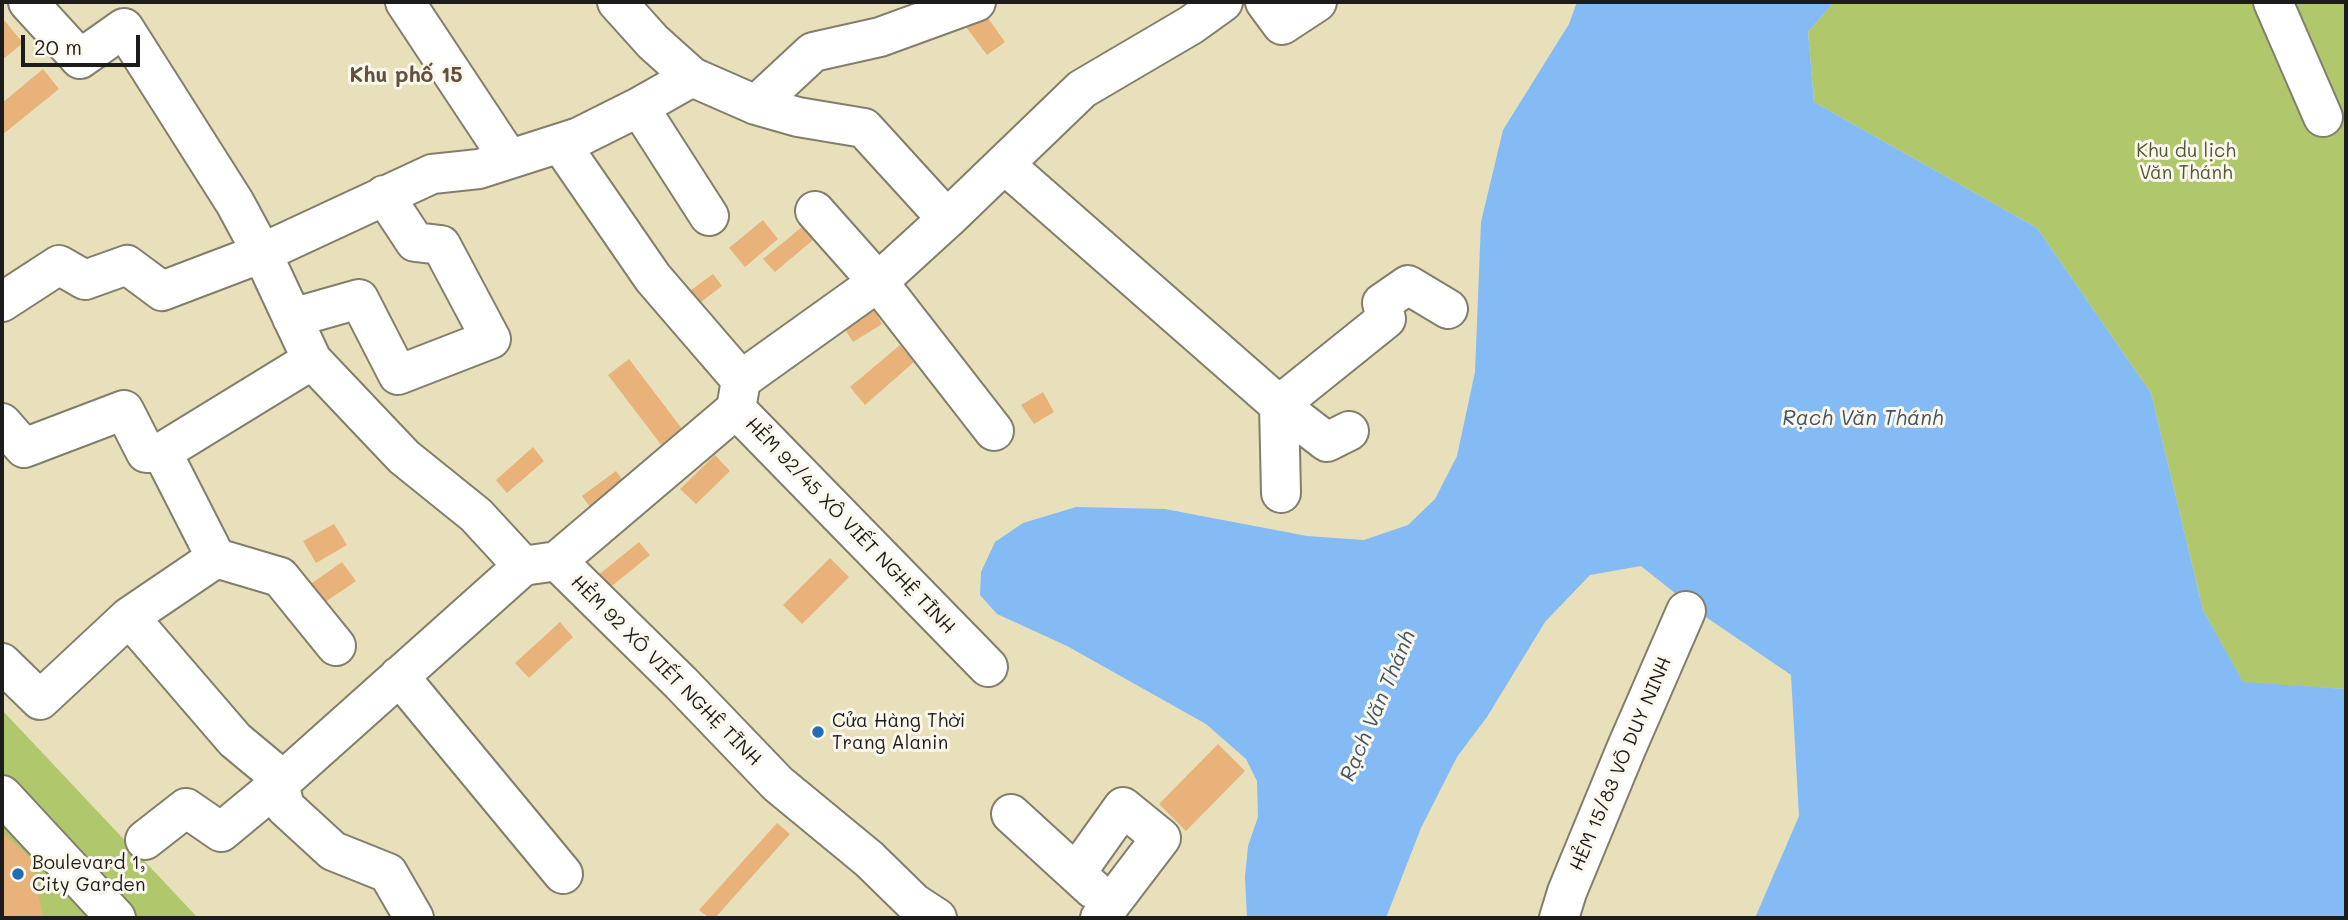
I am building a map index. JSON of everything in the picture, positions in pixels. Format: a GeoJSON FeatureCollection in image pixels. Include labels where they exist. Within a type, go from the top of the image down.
{"type":"FeatureCollection","features":[{"type":"Feature","properties":{"kind":"street","name":"HẺM 92 XÔ VIẾT NGHỆ TĨNH"},"geometry":{"type":"LineString","coordinates":[[28,2],[80,59],[124,28],[235,202],[312,360],[404,457],[540,564],[681,683],[778,784],[869,859],[914,903],[937,918]]}},
{"type":"Feature","properties":{"kind":"street"},"geometry":{"type":"LineString","coordinates":[[405,2],[509,159]]}},
{"type":"Feature","properties":{"kind":"street"},"geometry":{"type":"LineString","coordinates":[[617,2],[653,42],[692,77],[757,105],[798,117],[864,128],[949,229]]}},
{"type":"Feature","properties":{"kind":"street"},"geometry":{"type":"LineString","coordinates":[[757,105],[813,52],[880,37],[976,2]]}},
{"type":"Feature","properties":{"kind":"street"},"geometry":{"type":"LineString","coordinates":[[145,840],[186,808],[221,832],[279,784],[399,676],[540,564],[738,395],[878,282],[949,229],[1004,164],[1082,89],[1184,13],[1223,2]]}},
{"type":"Feature","properties":{"kind":"street"},"geometry":{"type":"LineString","coordinates":[[1265,2],[1282,25],[1317,2]]}},
{"type":"Feature","properties":{"kind":"street"},"geometry":{"type":"LineString","coordinates":[[2273,2],[2323,117]]}},
{"type":"Feature","properties":{"kind":"street"},"geometry":{"type":"LineString","coordinates":[[2,302],[59,265],[85,280],[127,265],[162,291],[262,253],[432,174],[479,169],[579,137],[692,77]]}},
{"type":"Feature","properties":{"kind":"street"},"geometry":{"type":"LineString","coordinates":[[639,107],[709,216]]}},
{"type":"Feature","properties":{"kind":"street","name":"HẺM 92/45 XÔ VIẾT NGHỆ TĨNH"},"geometry":{"type":"LineString","coordinates":[[560,143],[738,395],[988,667]]}},
{"type":"Feature","properties":{"kind":"street"},"geometry":{"type":"LineString","coordinates":[[1004,164],[1279,405],[1327,442],[1349,431]]}},
{"type":"Feature","properties":{"kind":"street"},"geometry":{"type":"LineString","coordinates":[[292,318],[359,299],[398,375],[491,339],[441,245],[415,242],[384,195]]}},
{"type":"Feature","properties":{"kind":"street"},"geometry":{"type":"LineString","coordinates":[[816,211],[878,282],[994,431]]}},
{"type":"Feature","properties":{"kind":"street"},"geometry":{"type":"LineString","coordinates":[[1279,405],[1386,319],[1382,303],[1408,285],[1448,309]]}},
{"type":"Feature","properties":{"kind":"street"},"geometry":{"type":"LineString","coordinates":[[2,423],[24,448],[124,410],[146,453],[162,452],[312,360]]}},
{"type":"Feature","properties":{"kind":"street"},"geometry":{"type":"LineString","coordinates":[[1279,405],[1281,493]]}},
{"type":"Feature","properties":{"kind":"street"},"geometry":{"type":"LineString","coordinates":[[162,452],[216,558],[280,577],[336,646]]}},
{"type":"Feature","properties":{"kind":"street"},"geometry":{"type":"LineString","coordinates":[[2,663],[40,700],[129,617],[216,558]]}},
{"type":"Feature","properties":{"kind":"street","name":"HẺM 15/83 VÕ DUY NINH"},"geometry":{"type":"LineString","coordinates":[[1559,918],[1567,892],[1626,749],[1686,611]]}},
{"type":"Feature","properties":{"kind":"street"},"geometry":{"type":"LineString","coordinates":[[129,617],[235,740],[277,775],[285,807],[333,851],[388,873],[414,918]]}},
{"type":"Feature","properties":{"kind":"street"},"geometry":{"type":"LineString","coordinates":[[399,676],[564,874]]}},
{"type":"Feature","properties":{"kind":"street"},"geometry":{"type":"LineString","coordinates":[[2,794],[71,893],[116,918]]}},
{"type":"Feature","properties":{"kind":"street"},"geometry":{"type":"LineString","coordinates":[[1011,814],[1076,873],[1105,911],[1161,838],[1123,807],[1076,873]]}},
{"type":"Feature","properties":{"kind":"green space","name":"Khu du lịch Văn Thánh"},"geometry":{"type":"Polygon","coordinates":[[[1834,2],[2346,2],[2346,689],[2243,683],[2203,610],[2151,393],[2037,228],[1814,102],[1808,32],[1834,2]]]}},
{"type":"Feature","properties":{"kind":"green space"},"geometry":{"type":"Polygon","coordinates":[[[2,710],[198,918],[2,918],[2,710]]]}},
{"type":"Feature","properties":{"kind":"water","name":"Rạch Văn Thánh"},"geometry":{"type":"Polygon","coordinates":[[[1577,2],[1834,2],[1808,32],[1814,102],[2037,228],[2151,393],[2203,610],[2243,682],[2346,689],[2346,918],[1755,918],[1799,816],[1791,675],[1700,613],[1641,566],[1590,575],[1545,622],[1487,717],[1457,757],[1421,828],[1386,918],[1247,918],[1245,877],[1248,846],[1258,817],[1257,781],[1246,759],[1206,724],[1067,646],[997,614],[980,595],[981,572],[995,542],[1023,523],[1076,507],[1165,509],[1307,536],[1364,540],[1408,525],[1435,499],[1457,456],[1475,372],[1481,222],[1503,130],[1569,24],[1577,2]]]}},
{"type":"Feature","properties":{"kind":"building"},"geometry":{"type":"Polygon","coordinates":[[[985,14],[1005,42],[987,55],[966,27],[985,14]]]}},
{"type":"Feature","properties":{"kind":"building"},"geometry":{"type":"Polygon","coordinates":[[[4,20],[23,43],[2,60],[2,22],[4,20]]]}},
{"type":"Feature","properties":{"kind":"building"},"geometry":{"type":"Polygon","coordinates":[[[43,69],[59,89],[2,135],[2,103],[43,69]]]}},
{"type":"Feature","properties":{"kind":"building"},"geometry":{"type":"Polygon","coordinates":[[[763,220],[778,239],[745,267],[729,248],[763,220]]]}},
{"type":"Feature","properties":{"kind":"building"},"geometry":{"type":"Polygon","coordinates":[[[802,227],[813,240],[775,272],[763,259],[802,227]]]}},
{"type":"Feature","properties":{"kind":"building"},"geometry":{"type":"Polygon","coordinates":[[[713,274],[722,286],[693,308],[683,296],[713,274]]]}},
{"type":"Feature","properties":{"kind":"building"},"geometry":{"type":"Polygon","coordinates":[[[874,310],[882,324],[853,342],[844,328],[874,310]]]}},
{"type":"Feature","properties":{"kind":"building"},"geometry":{"type":"Polygon","coordinates":[[[900,345],[914,362],[865,405],[850,387],[900,345]]]}},
{"type":"Feature","properties":{"kind":"building"},"geometry":{"type":"Polygon","coordinates":[[[629,359],[686,434],[665,450],[608,375],[629,359]]]}},
{"type":"Feature","properties":{"kind":"building"},"geometry":{"type":"Polygon","coordinates":[[[1043,392],[1054,412],[1034,424],[1021,405],[1043,392]]]}},
{"type":"Feature","properties":{"kind":"building"},"geometry":{"type":"Polygon","coordinates":[[[533,447],[544,461],[507,493],[496,480],[533,447]]]}},
{"type":"Feature","properties":{"kind":"building"},"geometry":{"type":"Polygon","coordinates":[[[715,455],[730,471],[696,504],[680,489],[715,455]]]}},
{"type":"Feature","properties":{"kind":"building"},"geometry":{"type":"Polygon","coordinates":[[[616,471],[629,488],[595,514],[582,496],[616,471]]]}},
{"type":"Feature","properties":{"kind":"building"},"geometry":{"type":"Polygon","coordinates":[[[334,524],[347,545],[316,563],[303,541],[334,524]]]}},
{"type":"Feature","properties":{"kind":"building"},"geometry":{"type":"Polygon","coordinates":[[[639,542],[650,555],[602,594],[591,581],[639,542]]]}},
{"type":"Feature","properties":{"kind":"building"},"geometry":{"type":"Polygon","coordinates":[[[830,558],[849,577],[802,624],[783,605],[830,558]]]}},
{"type":"Feature","properties":{"kind":"building"},"geometry":{"type":"Polygon","coordinates":[[[342,562],[356,581],[318,607],[305,588],[342,562]]]}},
{"type":"Feature","properties":{"kind":"building"},"geometry":{"type":"Polygon","coordinates":[[[560,622],[573,637],[529,678],[515,663],[560,622]]]}},
{"type":"Feature","properties":{"kind":"building"},"geometry":{"type":"Polygon","coordinates":[[[1218,744],[1245,771],[1186,831],[1159,804],[1218,744]]]}},
{"type":"Feature","properties":{"kind":"building"},"geometry":{"type":"Polygon","coordinates":[[[777,823],[790,834],[715,918],[709,918],[699,910],[777,823]]]}},
{"type":"Feature","properties":{"kind":"building","name":"Boulevard 1, City Garden"},"geometry":{"type":"Polygon","coordinates":[[[2,832],[31,859],[43,918],[2,918],[2,832]]]}},
{"type":"Feature","properties":{"kind":"place","name":"Cửa Hàng Thời Trang Alanin"},"geometry":{"type":"Point","coordinates":[818,732]}},
{"type":"Feature","properties":{"kind":"place","name":"Boulevard 1, City Garden"},"geometry":{"type":"Point","coordinates":[18,874]}},
{"type":"Feature","properties":{"kind":"district","name":"Khu phố 15"},"geometry":{"type":"Point","coordinates":[406,76]}}]}
